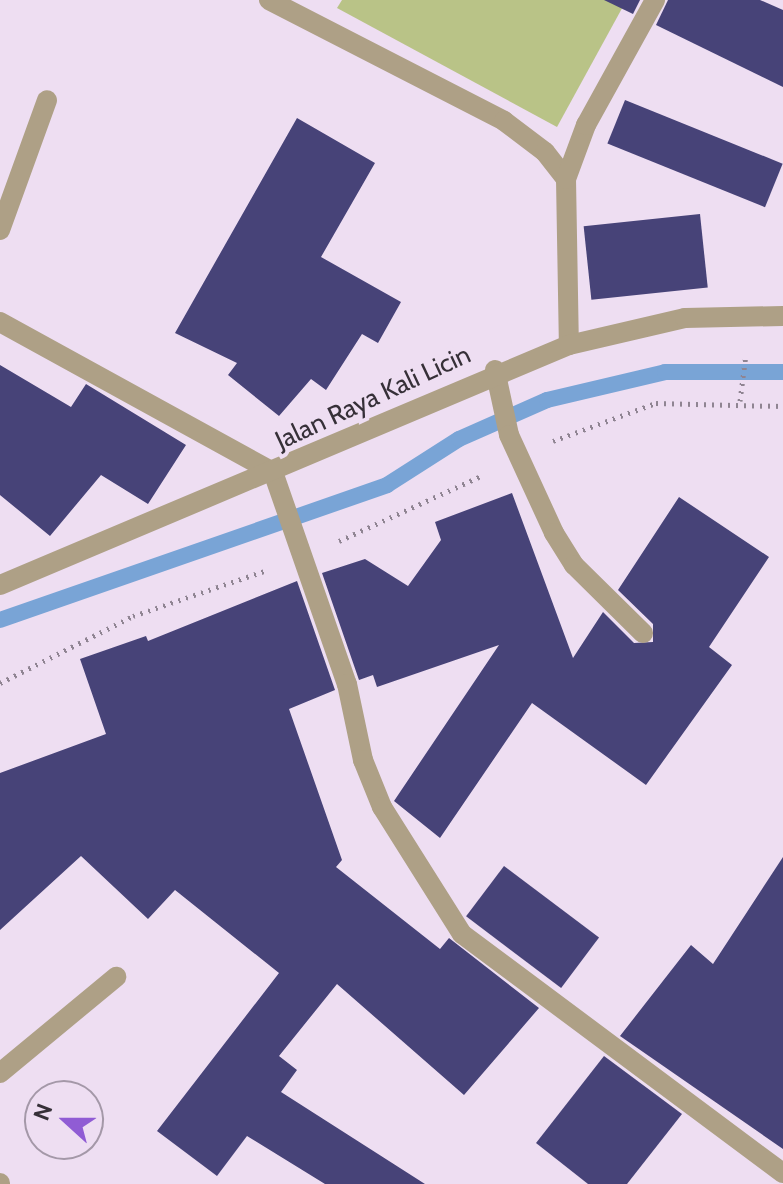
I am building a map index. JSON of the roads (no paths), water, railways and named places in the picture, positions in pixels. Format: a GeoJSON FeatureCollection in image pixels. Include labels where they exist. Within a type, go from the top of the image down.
{"type":"FeatureCollection","features":[{"type":"Feature","properties":{"kind":"street"},"geometry":{"type":"LineString","coordinates":[[269,0],[504,121],[566,179]]}},
{"type":"Feature","properties":{"kind":"street"},"geometry":{"type":"LineString","coordinates":[[569,345],[566,179],[586,125],[655,0]]}},
{"type":"Feature","properties":{"kind":"street"},"geometry":{"type":"LineString","coordinates":[[0,230],[47,100]]}},
{"type":"Feature","properties":{"kind":"street","name":"Jalan Raya Kali Licin"},"geometry":{"type":"LineString","coordinates":[[0,585],[273,472],[495,370],[569,345],[685,318],[783,316]]}},
{"type":"Feature","properties":{"kind":"street"},"geometry":{"type":"LineString","coordinates":[[0,322],[273,472],[382,807],[462,934],[783,1173]]}},
{"type":"Feature","properties":{"kind":"street"},"geometry":{"type":"LineString","coordinates":[[495,370],[509,435],[574,565],[643,633]]}},
{"type":"Feature","properties":{"kind":"street"},"geometry":{"type":"LineString","coordinates":[[0,1073],[116,977]]}},
{"type":"Feature","properties":{"kind":"waterway"},"geometry":{"type":"LineString","coordinates":[[0,620],[387,485],[459,439],[547,400],[665,372],[783,372]]}}]}
